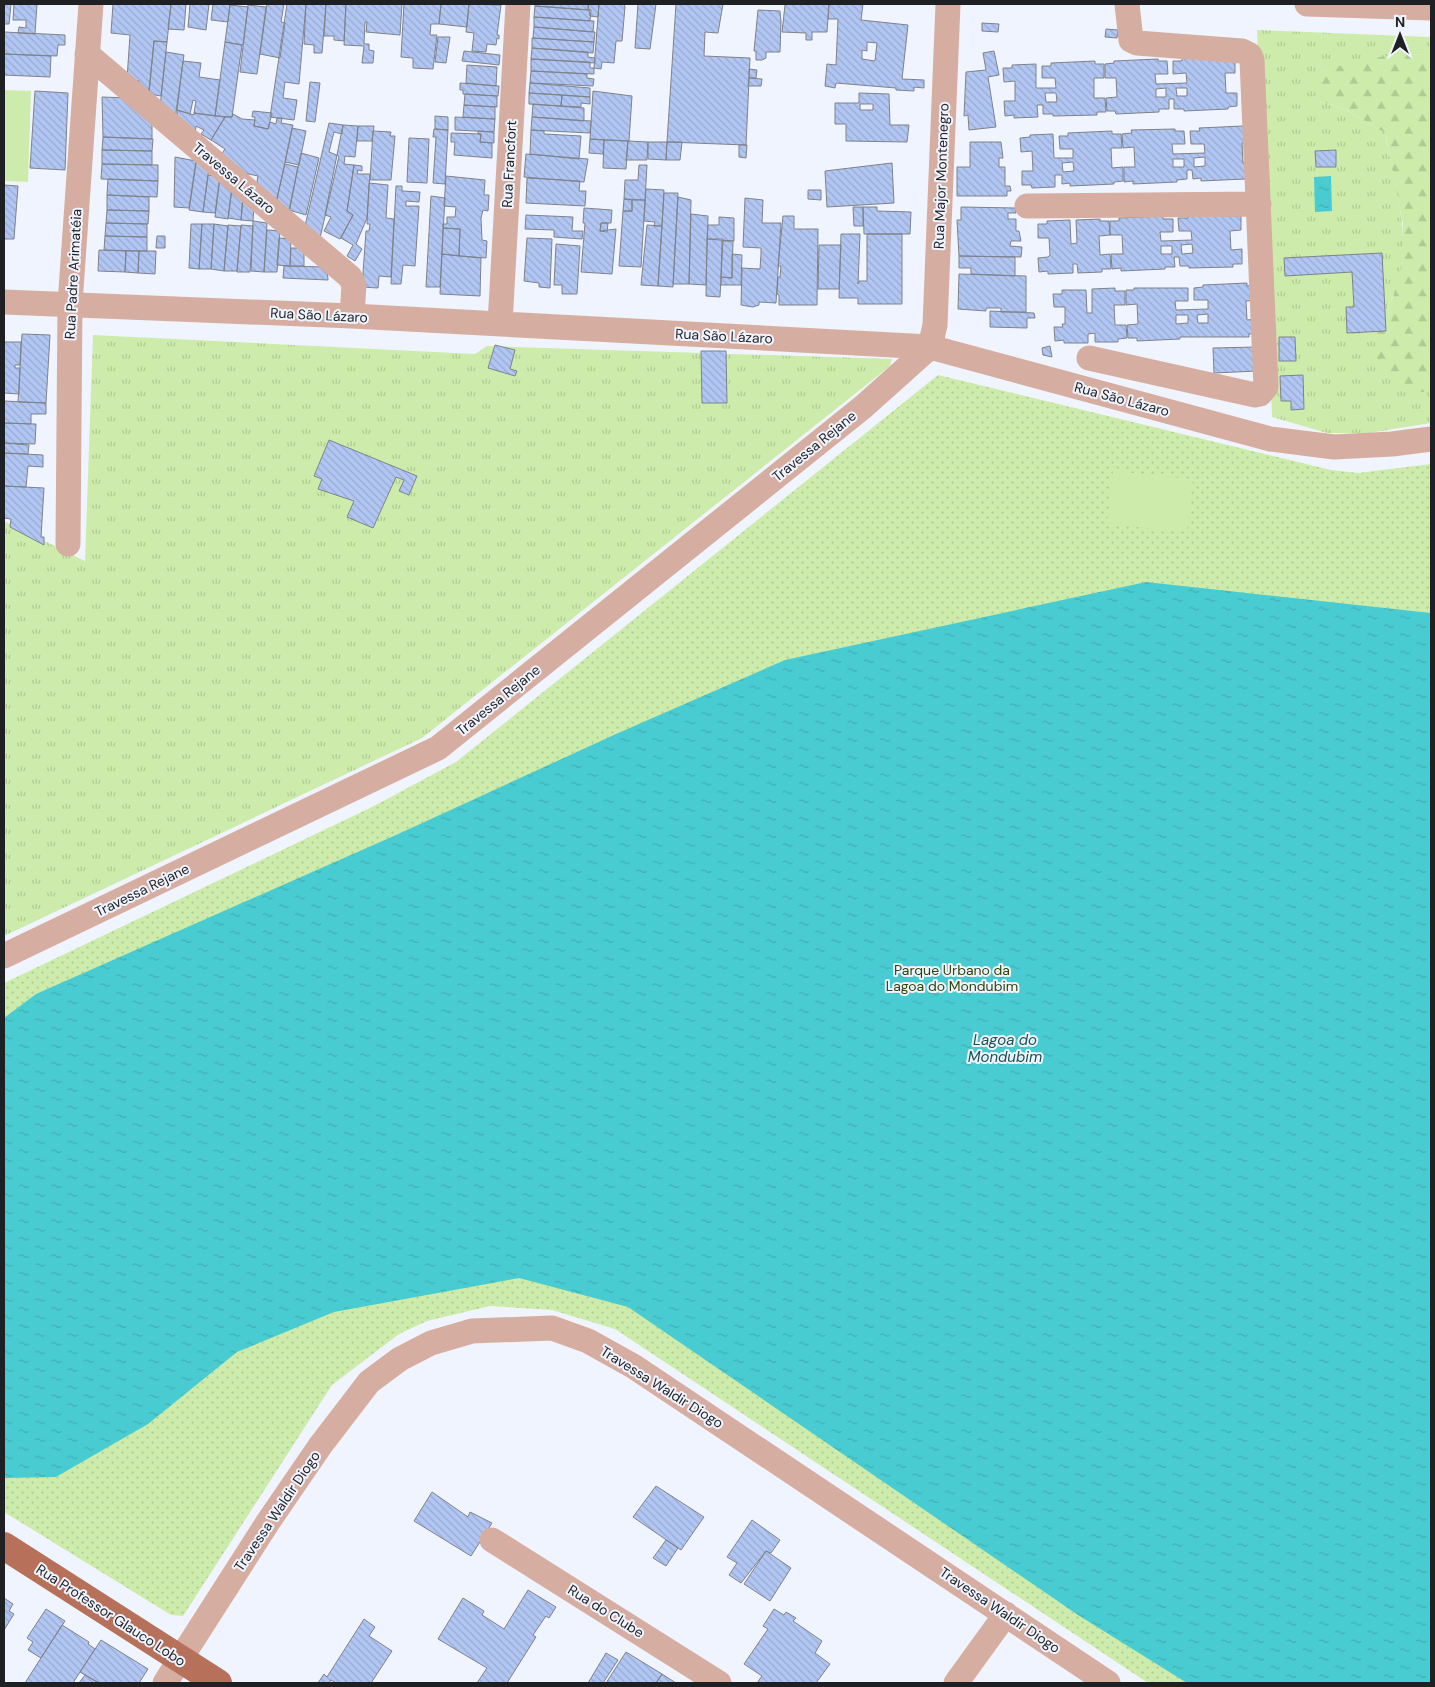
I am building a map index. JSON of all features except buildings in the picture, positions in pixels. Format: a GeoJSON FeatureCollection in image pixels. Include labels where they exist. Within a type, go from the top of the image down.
{"type":"FeatureCollection","features":[{"type":"Feature","properties":{"kind":"main road","name":"Rua Professor Glauco Lobo"},"geometry":{"type":"LineString","coordinates":[[4,1546],[218,1683]]}},
{"type":"Feature","properties":{"kind":"street","name":"Rua Padre Arimatéia"},"geometry":{"type":"LineString","coordinates":[[68,544],[70,304],[91,4]]}},
{"type":"Feature","properties":{"kind":"street","name":"Rua Francfort"},"geometry":{"type":"LineString","coordinates":[[500,324],[518,4]]}},
{"type":"Feature","properties":{"kind":"street","name":"Rua Major Montenegro"},"geometry":{"type":"LineString","coordinates":[[930,347],[935,325],[948,4]]}},
{"type":"Feature","properties":{"kind":"street"},"geometry":{"type":"LineString","coordinates":[[1088,358],[1255,395],[1264,391],[1266,387],[1259,204],[1250,55],[1242,51],[1137,43],[1130,40],[1127,4]]}},
{"type":"Feature","properties":{"kind":"street"},"geometry":{"type":"LineString","coordinates":[[1307,4],[1431,8]]}},
{"type":"Feature","properties":{"kind":"street","name":"Travessa Lázaro"},"geometry":{"type":"LineString","coordinates":[[87,54],[350,277],[354,285],[352,316]]}},
{"type":"Feature","properties":{"kind":"street"},"geometry":{"type":"LineString","coordinates":[[1027,206],[1259,204]]}},
{"type":"Feature","properties":{"kind":"street","name":"Rua São Lázaro"},"geometry":{"type":"LineString","coordinates":[[4,302],[352,316],[930,347],[1270,439],[1334,447],[1392,444],[1431,438]]}},
{"type":"Feature","properties":{"kind":"street","name":"Travessa Rejane"},"geometry":{"type":"LineString","coordinates":[[4,956],[438,748],[863,407],[930,347]]}},
{"type":"Feature","properties":{"kind":"street","name":"Travessa Waldir Diogo"},"geometry":{"type":"LineString","coordinates":[[165,1683],[268,1522],[369,1382],[400,1359],[432,1343],[472,1331],[511,1328],[552,1328],[588,1341],[633,1366],[1108,1683]]}},
{"type":"Feature","properties":{"kind":"street","name":"Rua do Clube"},"geometry":{"type":"LineString","coordinates":[[492,1540],[720,1683]]}},
{"type":"Feature","properties":{"kind":"street"},"geometry":{"type":"LineString","coordinates":[[956,1683],[1006,1614]]}},
{"type":"Feature","properties":{"kind":"green space"},"geometry":{"type":"Polygon","coordinates":[[[1257,30],[1431,37],[1431,54],[1375,59],[1321,72],[1319,101],[1345,109],[1385,133],[1398,196],[1402,227],[1403,259],[1402,269],[1389,306],[1375,332],[1407,392],[1431,392],[1431,423],[1369,433],[1327,433],[1272,417],[1257,30]]]}},
{"type":"Feature","properties":{"kind":"green space"},"geometry":{"type":"Polygon","coordinates":[[[1431,54],[1431,392],[1407,392],[1377,367],[1375,332],[1393,297],[1403,261],[1403,224],[1385,133],[1345,109],[1319,101],[1312,86],[1321,72],[1355,61],[1392,55],[1431,54]]]}},
{"type":"Feature","properties":{"kind":"green space"},"geometry":{"type":"Polygon","coordinates":[[[4,90],[31,91],[28,182],[4,181],[4,90]]]}},
{"type":"Feature","properties":{"kind":"green space"},"geometry":{"type":"Polygon","coordinates":[[[93,335],[475,354],[487,346],[892,359],[890,366],[422,738],[4,936],[4,521],[85,561],[93,335]]]}},
{"type":"Feature","properties":{"kind":"green space","name":"Lagoa do Mondubim"},"geometry":{"type":"Polygon","coordinates":[[[938,375],[1331,470],[1358,473],[1431,464],[1431,1683],[1148,1683],[615,1329],[552,1310],[490,1306],[427,1321],[399,1334],[332,1385],[183,1616],[171,1615],[4,1512],[4,983],[374,806],[456,762],[938,375]]]}},
{"type":"Feature","properties":{"kind":"green space"},"geometry":{"type":"Polygon","coordinates":[[[1113,471],[1193,479],[1187,532],[1107,524],[1113,471]]]}},
{"type":"Feature","properties":{"kind":"water"},"geometry":{"type":"Polygon","coordinates":[[[1331,176],[1332,211],[1315,212],[1314,177],[1331,176]]]}},
{"type":"Feature","properties":{"kind":"water","name":"Lagoa do Mondubim"},"geometry":{"type":"Polygon","coordinates":[[[1146,582],[1431,613],[1431,1683],[1187,1683],[1078,1615],[628,1307],[519,1278],[334,1312],[237,1352],[148,1424],[56,1477],[4,1478],[4,1018],[36,994],[785,660],[1146,582]]]}},
{"type":"Feature","properties":{"kind":"park label","name":"Parque Urbano da Lagoa do Mondubim"},"geometry":{"type":"Point","coordinates":[952,978]}}]}
